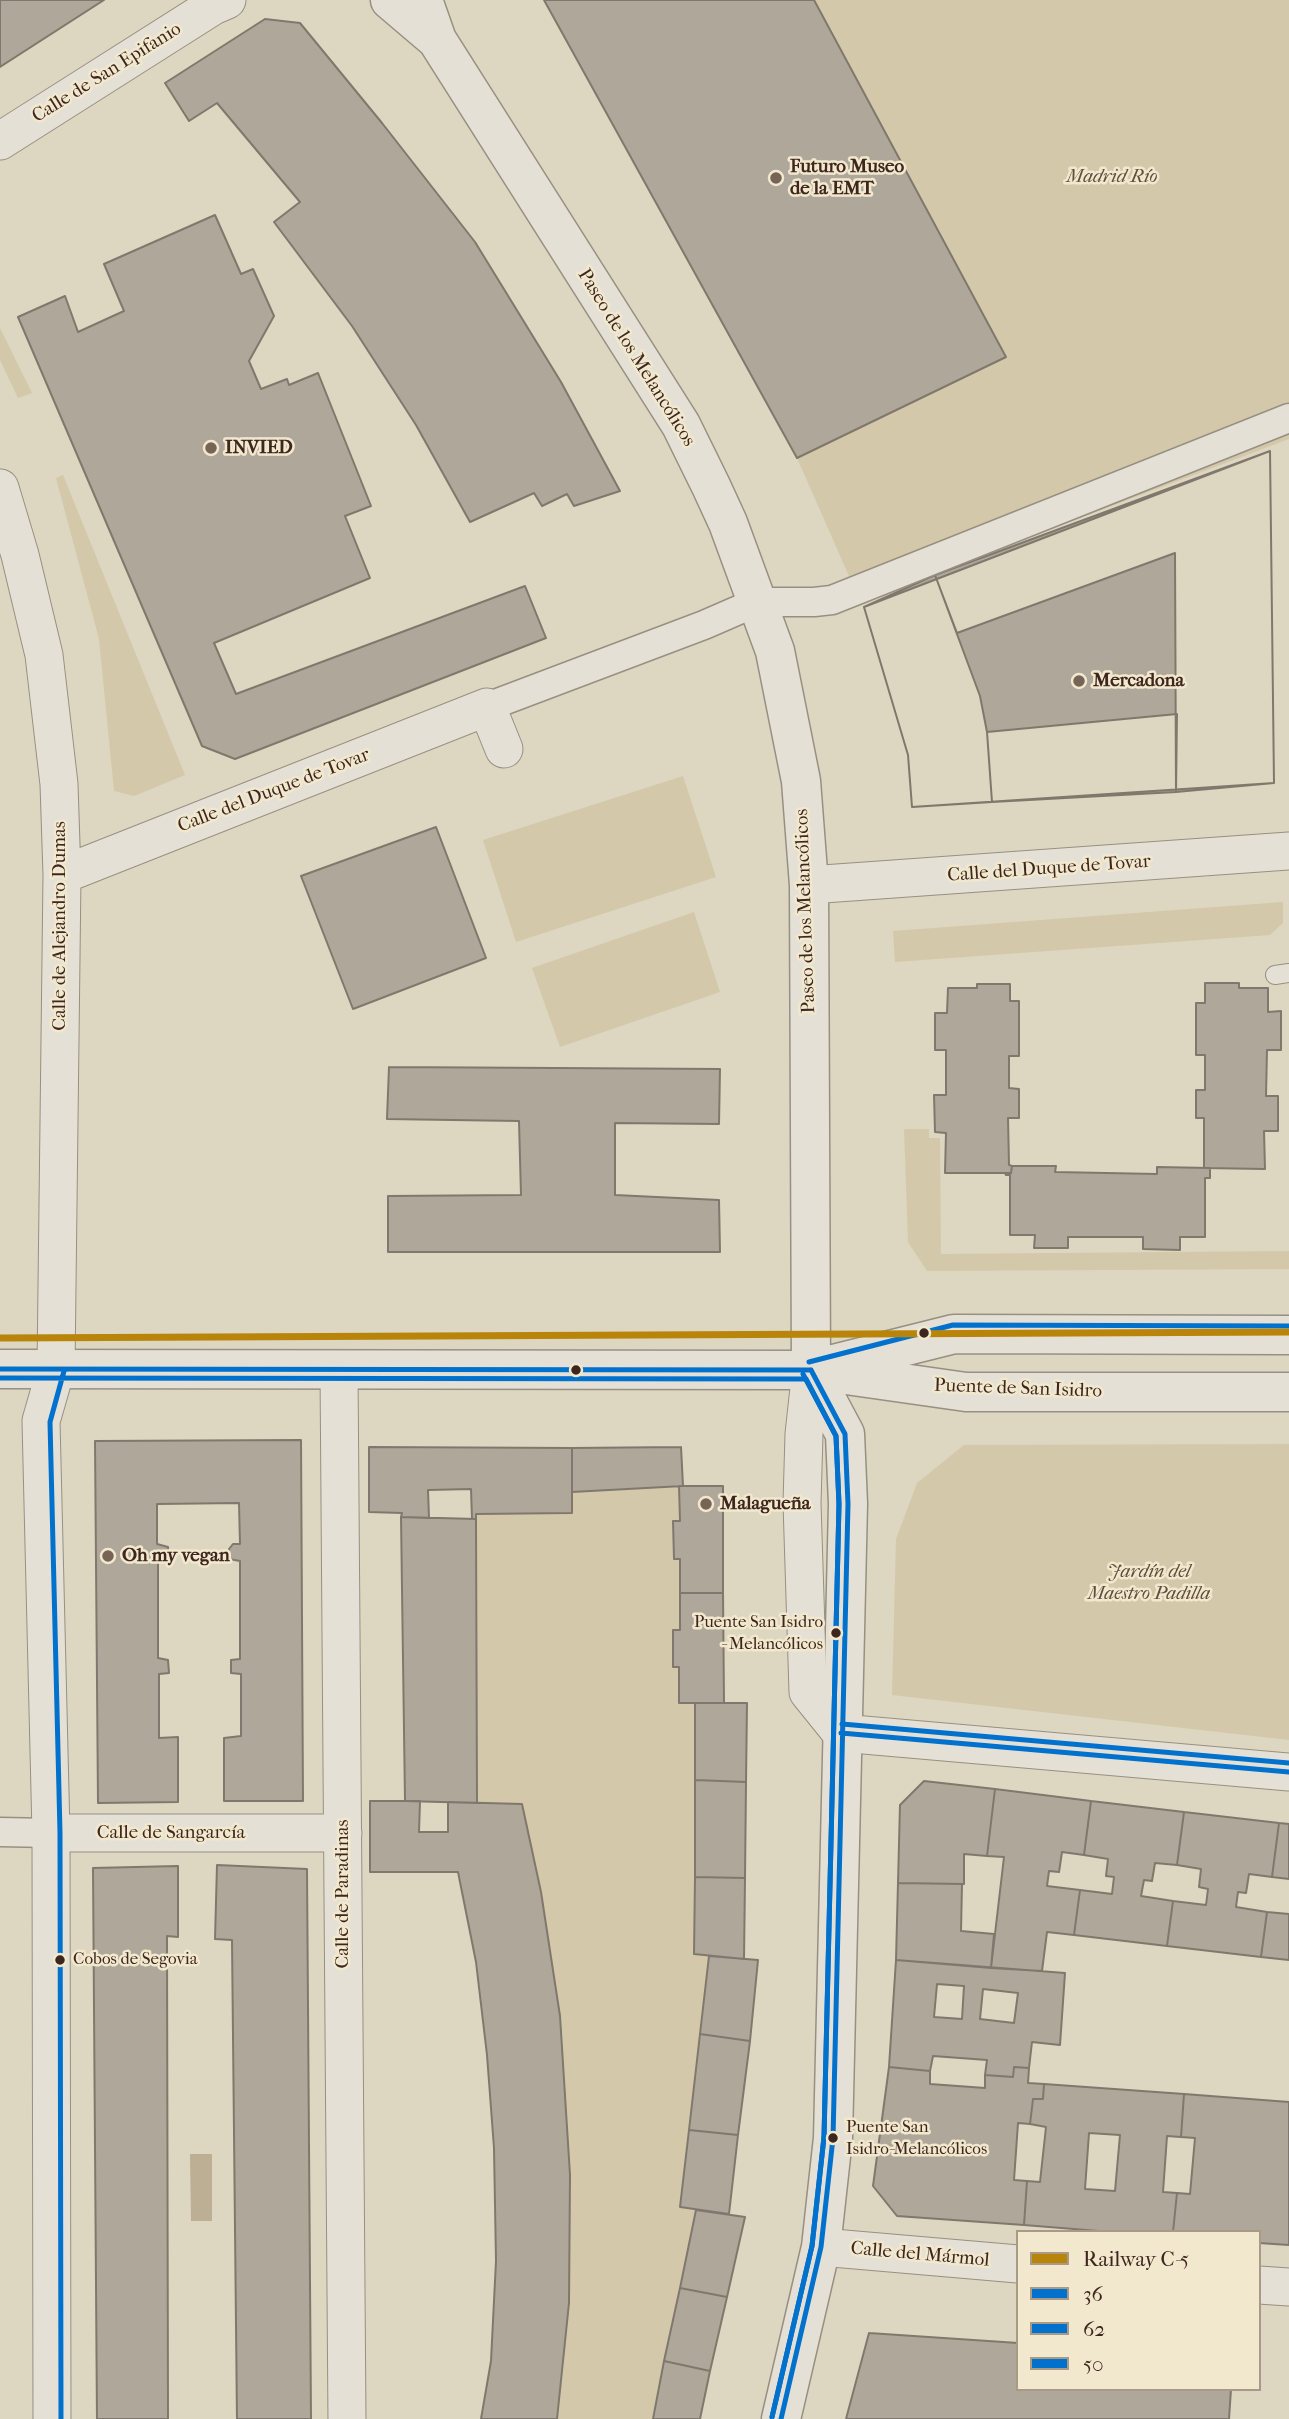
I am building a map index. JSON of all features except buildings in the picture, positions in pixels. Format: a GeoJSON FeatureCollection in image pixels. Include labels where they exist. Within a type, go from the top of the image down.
{"type":"FeatureCollection","features":[{"type":"Feature","properties":{"kind":"street","name":"Paseo de los Melancólicos"},"geometry":{"type":"LineString","coordinates":[[390,0],[437,40]]}},
{"type":"Feature","properties":{"kind":"street","name":"Paseo de los Melancólicos"},"geometry":{"type":"LineString","coordinates":[[423,0],[437,40],[681,425],[728,523],[775,651],[801,781],[809,885],[811,1370],[845,1434],[848,1504],[833,2138],[821,2247],[781,2419]]}},
{"type":"Feature","properties":{"kind":"street","name":"Calle de San Epifanio"},"geometry":{"type":"LineString","coordinates":[[0,141],[220,2]]}},
{"type":"Feature","properties":{"kind":"street"},"geometry":{"type":"LineString","coordinates":[[757,602],[832,600],[1289,418]]}},
{"type":"Feature","properties":{"kind":"street","name":"Calle de Alejandro Dumas"},"geometry":{"type":"LineString","coordinates":[[0,488],[20,555],[44,655],[59,784],[62,875],[56,1369],[41,1421],[51,1832],[52,2419]]}},
{"type":"Feature","properties":{"kind":"street","name":"Calle del Duque de Tovar"},"geometry":{"type":"LineString","coordinates":[[62,875],[757,602]]}},
{"type":"Feature","properties":{"kind":"street"},"geometry":{"type":"LineString","coordinates":[[487,707],[504,748]]}},
{"type":"Feature","properties":{"kind":"street","name":"Calle del Duque de Tovar"},"geometry":{"type":"LineString","coordinates":[[809,885],[1289,851]]}},
{"type":"Feature","properties":{"kind":"street"},"geometry":{"type":"LineString","coordinates":[[0,1370],[811,1370],[921,1341],[967,1334],[1289,1335]]}},
{"type":"Feature","properties":{"kind":"street","name":"Calle de Paradinas"},"geometry":{"type":"LineString","coordinates":[[339,1370],[347,2419]]}},
{"type":"Feature","properties":{"kind":"street","name":"Puente de San Isidro"},"geometry":{"type":"LineString","coordinates":[[811,1370],[966,1392],[1289,1392]]}},
{"type":"Feature","properties":{"kind":"street"},"geometry":{"type":"LineString","coordinates":[[841,1732],[1289,1772]]}},
{"type":"Feature","properties":{"kind":"street","name":"Calle de Sangarcía"},"geometry":{"type":"LineString","coordinates":[[0,1832],[343,1833]]}},
{"type":"Feature","properties":{"kind":"street","name":"Calle del Mármol"},"geometry":{"type":"LineString","coordinates":[[821,2247],[1016,2264]]}},
{"type":"Feature","properties":{"kind":"street"},"geometry":{"type":"LineString","coordinates":[[1261,2285],[1289,2287]]}},
{"type":"Feature","properties":{"kind":"green space","name":"Madrid Río"},"geometry":{"type":"Polygon","coordinates":[[[814,0],[1289,0],[1289,439],[860,601],[797,458],[1005,356],[814,0]]]}},
{"type":"Feature","properties":{"kind":"green space"},"geometry":{"type":"Polygon","coordinates":[[[0,328],[32,393],[18,398],[0,360],[0,328]]]}},
{"type":"Feature","properties":{"kind":"green space"},"geometry":{"type":"Polygon","coordinates":[[[63,475],[185,775],[134,796],[114,791],[99,639],[56,478],[63,475]]]}},
{"type":"Feature","properties":{"kind":"green space"},"geometry":{"type":"Polygon","coordinates":[[[683,776],[716,877],[516,942],[483,840],[683,776]]]}},
{"type":"Feature","properties":{"kind":"green space"},"geometry":{"type":"Polygon","coordinates":[[[1283,902],[1283,923],[1270,935],[895,962],[893,931],[1283,902]]]}},
{"type":"Feature","properties":{"kind":"green space"},"geometry":{"type":"Polygon","coordinates":[[[694,912],[720,992],[560,1047],[532,968],[694,912]]]}},
{"type":"Feature","properties":{"kind":"green space"},"geometry":{"type":"Polygon","coordinates":[[[904,1129],[929,1129],[929,1138],[940,1138],[941,1254],[1289,1251],[1289,1269],[927,1271],[908,1242],[904,1129]]]}},
{"type":"Feature","properties":{"kind":"green space","name":"Jardín del Maestro Padilla"},"geometry":{"type":"Polygon","coordinates":[[[1289,1444],[1289,1740],[892,1695],[896,1539],[917,1483],[964,1445],[1289,1444]]]}},
{"type":"Feature","properties":{"kind":"green space"},"geometry":{"type":"Polygon","coordinates":[[[679,1486],[680,1521],[673,1521],[674,1559],[680,1559],[680,1630],[673,1631],[673,1667],[679,1667],[679,1703],[695,1703],[694,1953],[709,1956],[680,2207],[696,2210],[653,2419],[557,2419],[569,2303],[570,2175],[560,2016],[541,1892],[522,1804],[477,1803],[476,1514],[571,1513],[572,1492],[679,1486]]]}},
{"type":"Feature","properties":{"kind":"shaded area"},"geometry":{"type":"Polygon","coordinates":[[[190,2154],[212,2154],[212,2221],[191,2221],[190,2154]]]}},
{"type":"Feature","properties":{"kind":"rail line","name":"C-5"},"geometry":{"type":"LineString","coordinates":[[0,1338],[1289,1332]]}},
{"type":"Feature","properties":{"kind":"transit line","name":"50"},"geometry":{"type":"LineString","coordinates":[[809,1362],[953,1325],[1289,1326]]}},
{"type":"Feature","properties":{"kind":"transit line","name":"36"},"geometry":{"type":"LineString","coordinates":[[0,1369],[811,1370]]}},
{"type":"Feature","properties":{"kind":"transit line","name":"36"},"geometry":{"type":"LineString","coordinates":[[781,2419],[821,2247],[833,2138],[848,1504],[845,1434],[811,1370]]}},
{"type":"Feature","properties":{"kind":"transit line","name":"62"},"geometry":{"type":"LineString","coordinates":[[61,2419],[60,1833],[50,1422],[64,1371]]}},
{"type":"Feature","properties":{"kind":"transit line","name":"50"},"geometry":{"type":"LineString","coordinates":[[772,2417],[812,2246],[824,2137],[839,1504],[836,1436],[803,1374]]}},
{"type":"Feature","properties":{"kind":"transit line","name":"62"},"geometry":{"type":"LineString","coordinates":[[0,1378],[806,1379],[836,1436],[839,1504],[824,2137],[812,2246],[772,2417]]}},
{"type":"Feature","properties":{"kind":"transit line","name":"50"},"geometry":{"type":"LineString","coordinates":[[842,1724],[1289,1763]]}},
{"type":"Feature","properties":{"kind":"transit line","name":"36"},"geometry":{"type":"LineString","coordinates":[[841,1733],[1289,1772]]}},
{"type":"Feature","properties":{"kind":"place","name":"Futuro Museo de la EMT"},"geometry":{"type":"Point","coordinates":[776,178]}},
{"type":"Feature","properties":{"kind":"place","name":"INVIED"},"geometry":{"type":"Point","coordinates":[211,448]}},
{"type":"Feature","properties":{"kind":"place","name":"Mercadona"},"geometry":{"type":"Point","coordinates":[1079,681]}},
{"type":"Feature","properties":{"kind":"place","name":"Malagueña"},"geometry":{"type":"Point","coordinates":[706,1504]}},
{"type":"Feature","properties":{"kind":"place","name":"Oh my vegan"},"geometry":{"type":"Point","coordinates":[108,1556]}},
{"type":"Feature","properties":{"kind":"place","name":"Puente San Isidro - Melancólicos"},"geometry":{"type":"Point","coordinates":[836,1633]}},
{"type":"Feature","properties":{"kind":"place","name":"Cobos de Segovia"},"geometry":{"type":"Point","coordinates":[60,1960]}},
{"type":"Feature","properties":{"kind":"place","name":"Puente San Isidro-Melancólicos"},"geometry":{"type":"Point","coordinates":[833,2138]}}]}
